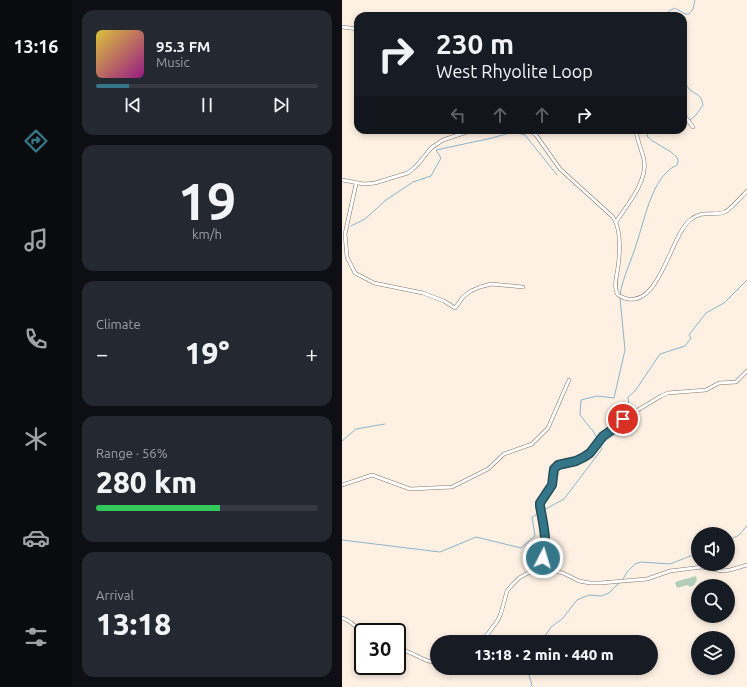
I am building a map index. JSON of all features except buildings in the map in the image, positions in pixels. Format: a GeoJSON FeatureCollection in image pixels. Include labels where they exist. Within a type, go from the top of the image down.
{"type":"FeatureCollection","features":[{"type":"Feature","properties":{"kind":"street"},"geometry":{"type":"LineString","coordinates":[[342,27],[354,28]]}},
{"type":"Feature","properties":{"kind":"street"},"geometry":{"type":"LineString","coordinates":[[687,119],[693,127]]}},
{"type":"Feature","properties":{"kind":"street"},"geometry":{"type":"LineString","coordinates":[[342,180],[356,184],[364,184],[408,173],[438,142],[461,134]]}},
{"type":"Feature","properties":{"kind":"street"},"geometry":{"type":"LineString","coordinates":[[535,134],[560,169],[613,217],[616,222],[619,255],[615,288],[618,295],[622,297],[636,299],[646,294],[656,281],[689,220],[705,213],[722,213],[727,211],[747,191]]}},
{"type":"Feature","properties":{"kind":"street"},"geometry":{"type":"LineString","coordinates":[[616,222],[638,188],[644,173],[644,161],[641,148],[637,141],[636,134]]}},
{"type":"Feature","properties":{"kind":"street"},"geometry":{"type":"LineString","coordinates":[[356,184],[345,234],[347,257],[355,272],[374,283],[423,293],[455,308],[463,297],[480,287],[491,284],[523,287]]}},
{"type":"Feature","properties":{"kind":"street"},"geometry":{"type":"LineString","coordinates":[[538,570],[544,552],[544,527],[540,503],[552,485],[554,469],[558,465],[576,461],[590,453],[606,434],[616,427],[623,419],[661,396],[706,390],[718,383],[736,382],[747,371]]}},
{"type":"Feature","properties":{"kind":"street"},"geometry":{"type":"LineString","coordinates":[[342,485],[372,475],[410,489],[452,487],[488,469],[504,454],[532,444],[548,428],[569,380]]}},
{"type":"Feature","properties":{"kind":"street"},"geometry":{"type":"LineString","coordinates":[[487,635],[498,620],[507,591],[510,587],[519,578],[538,570],[549,570],[563,573],[579,581],[600,583],[647,579],[670,570],[702,567],[722,571],[747,565]]}},
{"type":"Feature","properties":{"kind":"street"},"geometry":{"type":"LineString","coordinates":[[342,618],[354,625]]}},
{"type":"Feature","properties":{"kind":"street"},"geometry":{"type":"LineString","coordinates":[[406,650],[430,662]]}},
{"type":"Feature","properties":{"kind":"green space"},"geometry":{"type":"Polygon","coordinates":[[[696,576],[697,579],[691,579],[690,587],[687,585],[677,588],[675,582],[696,576]]]}},
{"type":"Feature","properties":{"kind":"waterway"},"geometry":{"type":"LineString","coordinates":[[687,14],[689,14],[693,9],[695,0]]}},
{"type":"Feature","properties":{"kind":"waterway"},"geometry":{"type":"LineString","coordinates":[[668,12],[675,8],[682,12]]}},
{"type":"Feature","properties":{"kind":"waterway"},"geometry":{"type":"LineString","coordinates":[[687,87],[700,97],[703,105],[696,115],[690,120]]}},
{"type":"Feature","properties":{"kind":"waterway"},"geometry":{"type":"LineString","coordinates":[[351,226],[365,219],[386,200],[413,182],[431,176],[441,158],[436,150],[506,134]]}},
{"type":"Feature","properties":{"kind":"waterway"},"geometry":{"type":"LineString","coordinates":[[521,134],[525,135],[557,175]]}},
{"type":"Feature","properties":{"kind":"waterway"},"geometry":{"type":"LineString","coordinates":[[620,295],[623,281],[653,194],[663,177],[670,169],[677,165],[678,161],[677,157],[651,140],[647,136],[647,134]]}},
{"type":"Feature","properties":{"kind":"waterway"},"geometry":{"type":"LineString","coordinates":[[630,413],[628,397],[635,391],[660,354],[685,346],[691,338],[689,335],[706,313],[724,303],[747,280]]}},
{"type":"Feature","properties":{"kind":"waterway"},"geometry":{"type":"LineString","coordinates":[[598,440],[593,431],[580,415],[581,400],[597,396],[614,398],[625,350],[620,298]]}},
{"type":"Feature","properties":{"kind":"waterway"},"geometry":{"type":"LineString","coordinates":[[601,444],[628,425],[630,418]]}},
{"type":"Feature","properties":{"kind":"waterway"},"geometry":{"type":"LineString","coordinates":[[342,441],[356,429],[385,424]]}},
{"type":"Feature","properties":{"kind":"waterway"},"geometry":{"type":"LineString","coordinates":[[542,511],[564,499],[602,449],[599,443]]}},
{"type":"Feature","properties":{"kind":"waterway"},"geometry":{"type":"LineString","coordinates":[[342,540],[440,552],[476,537],[521,548],[535,536],[532,517],[539,513]]}},
{"type":"Feature","properties":{"kind":"waterway"},"geometry":{"type":"LineString","coordinates":[[735,537],[747,526]]}},
{"type":"Feature","properties":{"kind":"waterway"},"geometry":{"type":"LineString","coordinates":[[623,579],[627,572],[635,564],[641,562],[670,564],[691,556]]}},
{"type":"Feature","properties":{"kind":"waterway"},"geometry":{"type":"LineString","coordinates":[[546,635],[551,627],[562,619],[577,600],[589,595],[601,596],[609,593],[619,583]]}},
{"type":"Feature","properties":{"kind":"waterway"},"geometry":{"type":"LineString","coordinates":[[529,675],[532,685],[530,687]]}},
{"type":"Feature","properties":{"kind":"route"},"geometry":{"type":"LineString","coordinates":[[543,558],[544,527],[540,503],[552,485],[553,471],[555,467],[576,461],[590,453],[603,436],[616,427],[623,419]]}}]}
